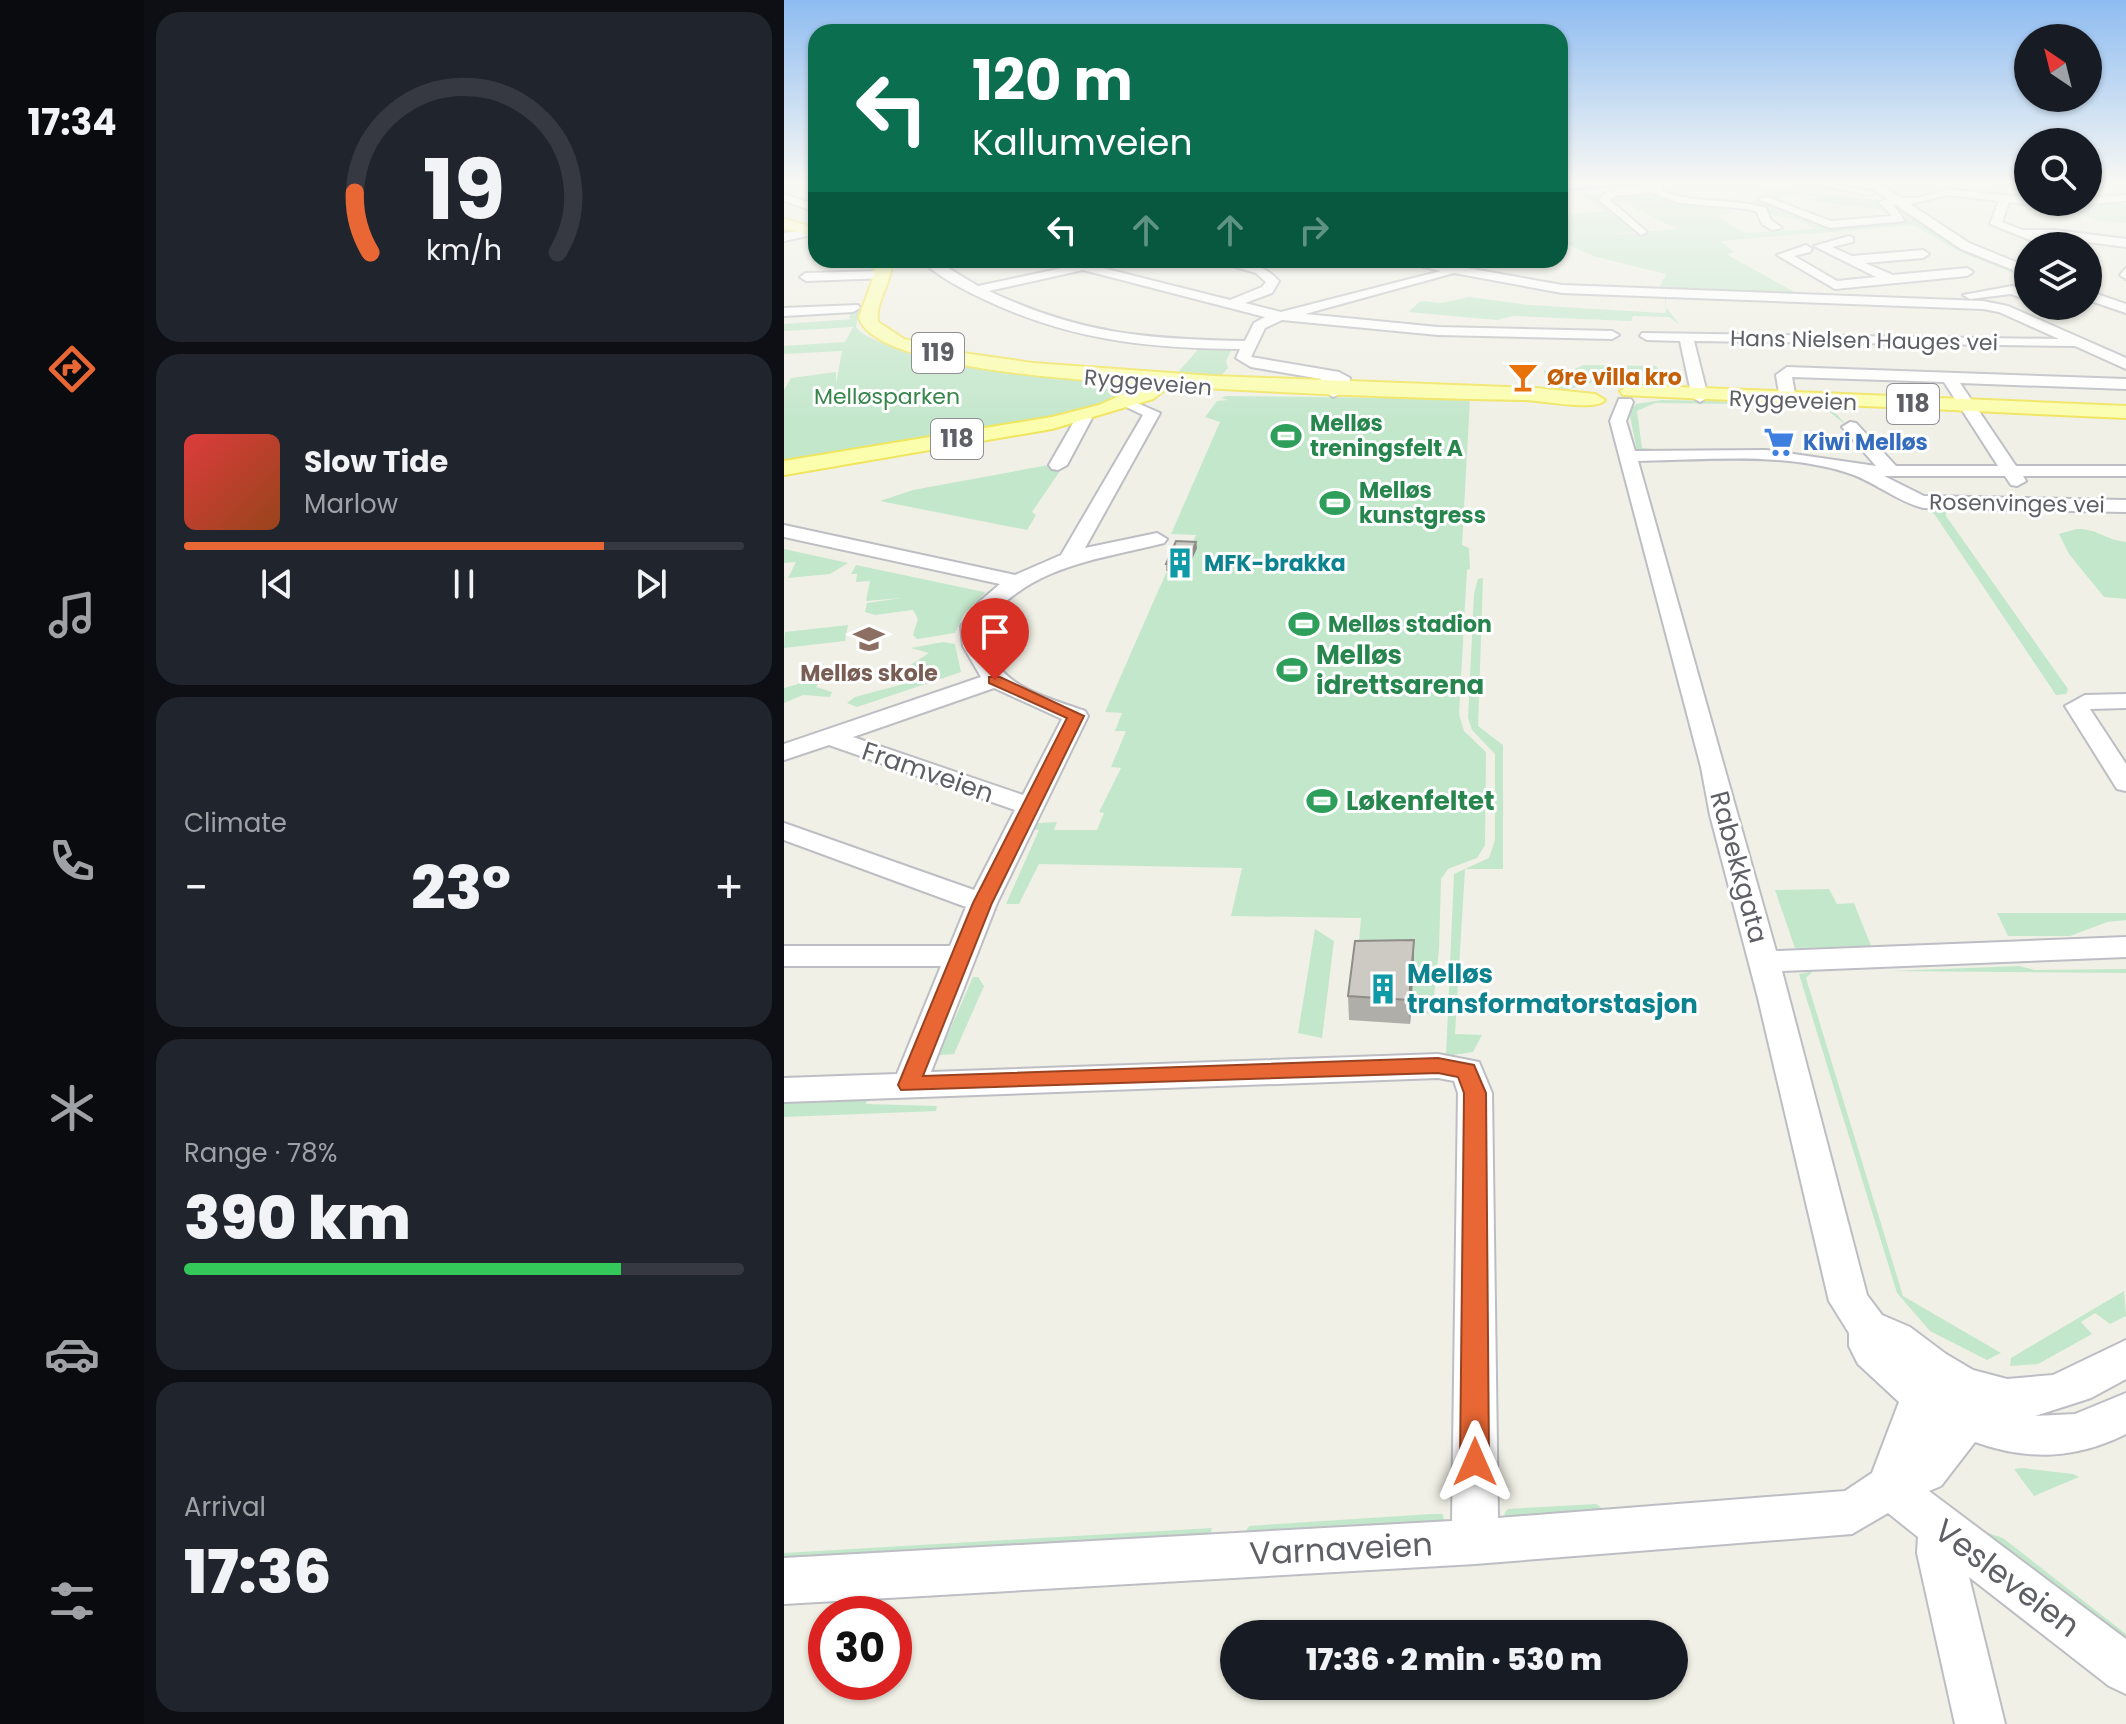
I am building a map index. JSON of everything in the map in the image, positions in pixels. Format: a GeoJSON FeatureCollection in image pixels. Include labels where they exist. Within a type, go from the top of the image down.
{"type":"FeatureCollection","features":[{"type":"Feature","properties":{"kind":"main road","name":"Ryggeveien"},"geometry":{"type":"LineString","coordinates":[[883,268],[868,318],[879,333],[949,356],[1031,369],[1161,383],[1536,394],[1613,401],[1694,397],[1788,399],[2126,412]]}},
{"type":"Feature","properties":{"kind":"main road","name":"118"},"geometry":{"type":"LineString","coordinates":[[784,468],[1084,418],[1128,404],[1161,383]]}},
{"type":"Feature","properties":{"kind":"street"},"geometry":{"type":"LineString","coordinates":[[1797,263],[1830,284],[1967,272]]}},
{"type":"Feature","properties":{"kind":"street"},"geometry":{"type":"LineString","coordinates":[[1857,263],[1935,301],[2014,291]]}},
{"type":"Feature","properties":{"kind":"street","name":"Ryggeveien"},"geometry":{"type":"LineString","coordinates":[[806,277],[875,268]]}},
{"type":"Feature","properties":{"kind":"street"},"geometry":{"type":"LineString","coordinates":[[939,268],[972,291],[1052,320],[1139,342],[1248,345]]}},
{"type":"Feature","properties":{"kind":"street"},"geometry":{"type":"LineString","coordinates":[[972,291],[1078,268],[1279,316],[1424,330],[1612,335]]}},
{"type":"Feature","properties":{"kind":"street"},"geometry":{"type":"LineString","coordinates":[[1229,305],[1267,290],[1273,281],[1260,270],[1252,268]]}},
{"type":"Feature","properties":{"kind":"street"},"geometry":{"type":"LineString","coordinates":[[1441,268],[1589,291],[1935,301],[2003,309],[2126,364]]}},
{"type":"Feature","properties":{"kind":"street"},"geometry":{"type":"LineString","coordinates":[[1333,386],[1243,358],[1259,326],[1279,316],[1456,271]]}},
{"type":"Feature","properties":{"kind":"street"},"geometry":{"type":"LineString","coordinates":[[2102,300],[2126,309]]}},
{"type":"Feature","properties":{"kind":"street"},"geometry":{"type":"LineString","coordinates":[[784,312],[853,308]]}},
{"type":"Feature","properties":{"kind":"street","name":"Hans Nielsen Hauges vei"},"geometry":{"type":"LineString","coordinates":[[1647,336],[1686,336],[1942,360],[2082,345]]}},
{"type":"Feature","properties":{"kind":"street","name":"Ryggeveien"},"geometry":{"type":"LineString","coordinates":[[1686,336],[1694,397]]}},
{"type":"Feature","properties":{"kind":"street"},"geometry":{"type":"LineString","coordinates":[[1942,360],[1965,406],[2034,504]]}},
{"type":"Feature","properties":{"kind":"street"},"geometry":{"type":"LineString","coordinates":[[1788,399],[1784,375],[1787,372],[1942,360],[2126,384]]}},
{"type":"Feature","properties":{"kind":"street","name":"Rabekkgata"},"geometry":{"type":"LineString","coordinates":[[1613,401],[1764,962],[1849,1301],[1869,1329],[1870,1348],[1949,1400]]}},
{"type":"Feature","properties":{"kind":"street"},"geometry":{"type":"LineString","coordinates":[[1074,559],[1070,556],[1152,413],[1128,404]]}},
{"type":"Feature","properties":{"kind":"street"},"geometry":{"type":"LineString","coordinates":[[1058,465],[1084,418]]}},
{"type":"Feature","properties":{"kind":"street"},"geometry":{"type":"LineString","coordinates":[[1850,427],[1889,469]]}},
{"type":"Feature","properties":{"kind":"street","name":"Rosenvinges vei"},"geometry":{"type":"LineString","coordinates":[[1630,456],[1802,459],[1863,471],[1906,496],[1923,502],[2126,506]]}},
{"type":"Feature","properties":{"kind":"street"},"geometry":{"type":"LineString","coordinates":[[1863,471],[2126,471]]}},
{"type":"Feature","properties":{"kind":"street"},"geometry":{"type":"LineString","coordinates":[[784,531],[1013,586]]}},
{"type":"Feature","properties":{"kind":"street"},"geometry":{"type":"LineString","coordinates":[[909,1085],[982,903],[1076,716],[991,676],[975,656],[972,626],[992,600],[1013,586],[1074,559],[1157,539]]}},
{"type":"Feature","properties":{"kind":"street"},"geometry":{"type":"LineString","coordinates":[[784,541],[1013,586]]}},
{"type":"Feature","properties":{"kind":"street"},"geometry":{"type":"LineString","coordinates":[[784,752],[991,676]]}},
{"type":"Feature","properties":{"kind":"street"},"geometry":{"type":"LineString","coordinates":[[784,740],[991,676]]}},
{"type":"Feature","properties":{"kind":"street"},"geometry":{"type":"LineString","coordinates":[[2126,701],[2085,702],[2077,709],[2126,783]]}},
{"type":"Feature","properties":{"kind":"street","name":"Framveien"},"geometry":{"type":"LineString","coordinates":[[828,736],[1029,806]]}},
{"type":"Feature","properties":{"kind":"street"},"geometry":{"type":"LineString","coordinates":[[784,831],[982,903]]}},
{"type":"Feature","properties":{"kind":"street"},"geometry":{"type":"LineString","coordinates":[[1764,962],[2126,947]]}},
{"type":"Feature","properties":{"kind":"street"},"geometry":{"type":"LineString","coordinates":[[784,956],[962,956]]}},
{"type":"Feature","properties":{"kind":"street"},"geometry":{"type":"LineString","coordinates":[[784,1090],[1438,1066],[1467,1071],[1475,1093],[1475,1542]]}},
{"type":"Feature","properties":{"kind":"street"},"geometry":{"type":"LineString","coordinates":[[1949,1400],[2052,1397],[2126,1358]]}},
{"type":"Feature","properties":{"kind":"street"},"geometry":{"type":"LineString","coordinates":[[1949,1400],[2015,1433],[2059,1436],[2099,1427],[2126,1412]]}},
{"type":"Feature","properties":{"kind":"street","name":"Varnaveien"},"geometry":{"type":"LineString","coordinates":[[784,1581],[1475,1542],[1852,1512],[1889,1487],[1925,1471],[1949,1400]]}},
{"type":"Feature","properties":{"kind":"street","name":"Vesleveien"},"geometry":{"type":"LineString","coordinates":[[1889,1487],[2126,1669]]}},
{"type":"Feature","properties":{"kind":"street"},"geometry":{"type":"LineString","coordinates":[[1941,1529],[1940,1553],[1980,1724]]}},
{"type":"Feature","properties":{"kind":"green space"},"geometry":{"type":"Polygon","coordinates":[[[1623,263],[1743,263],[1798,294],[1682,293],[1659,288],[1666,274],[1623,263]]]}},
{"type":"Feature","properties":{"kind":"green space"},"geometry":{"type":"Polygon","coordinates":[[[1989,263],[2005,263],[2014,268],[2014,273],[1989,263]]]}},
{"type":"Feature","properties":{"kind":"green space"},"geometry":{"type":"Polygon","coordinates":[[[1469,297],[1530,305],[1666,313],[1665,297],[1666,297],[1666,307],[1679,324],[1669,317],[1633,316],[1631,321],[1513,316],[1497,320],[1408,312],[1421,301],[1441,303],[1469,297]]]}},
{"type":"Feature","properties":{"kind":"green space","name":"Melløsparken"},"geometry":{"type":"Polygon","coordinates":[[[852,309],[859,310],[856,327],[873,339],[902,349],[981,366],[1123,384],[1134,389],[1113,406],[784,465],[784,390],[791,378],[836,372],[836,384],[842,351],[784,354],[784,346],[845,342],[853,327],[784,331],[784,324],[852,319],[849,318],[852,309]]]}},
{"type":"Feature","properties":{"kind":"green space"},"geometry":{"type":"Polygon","coordinates":[[[1200,347],[1233,347],[1226,361],[1228,368],[1221,376],[1231,377],[1172,379],[1200,347]]]}},
{"type":"Feature","properties":{"kind":"green space"},"geometry":{"type":"Polygon","coordinates":[[[1583,365],[1656,366],[1659,370],[1556,375],[1565,381],[1598,379],[1583,387],[1547,390],[1544,370],[1566,373],[1583,365]]]}},
{"type":"Feature","properties":{"kind":"green space","name":"Melløs idrettsarena"},"geometry":{"type":"Polygon","coordinates":[[[1221,398],[1470,399],[1462,545],[1469,548],[1470,569],[1467,570],[1459,714],[1464,731],[1486,752],[1485,845],[1477,858],[1448,869],[1441,879],[1439,949],[1432,1014],[1411,1012],[1414,964],[1357,965],[1361,918],[1231,916],[1242,868],[1039,864],[1019,904],[1006,904],[1039,830],[1021,829],[1024,824],[1057,822],[1054,830],[1097,830],[1104,813],[1099,812],[1121,768],[1111,767],[1126,731],[1115,731],[1122,713],[1105,712],[1177,548],[1190,548],[1196,535],[1171,534],[1220,422],[1205,417],[1217,401],[1228,400],[1221,398]]]}},
{"type":"Feature","properties":{"kind":"green space"},"geometry":{"type":"Polygon","coordinates":[[[1662,400],[1820,403],[1830,407],[1847,426],[1821,405],[1655,403],[1637,411],[1642,448],[1675,451],[1637,451],[1629,411],[1636,404],[1662,400]]]}},
{"type":"Feature","properties":{"kind":"green space"},"geometry":{"type":"Polygon","coordinates":[[[1054,464],[1064,465],[1032,512],[1036,515],[1027,530],[880,501],[913,490],[1054,464]]]}},
{"type":"Feature","properties":{"kind":"green space"},"geometry":{"type":"Polygon","coordinates":[[[1931,505],[1935,510],[1946,508],[1946,516],[2068,689],[2066,694],[2056,695],[1935,515],[1924,506],[1931,505]]]}},
{"type":"Feature","properties":{"kind":"green space"},"geometry":{"type":"Polygon","coordinates":[[[2077,529],[2126,542],[2126,599],[2104,597],[2069,554],[2059,534],[2077,529]]]}},
{"type":"Feature","properties":{"kind":"green space"},"geometry":{"type":"Polygon","coordinates":[[[784,549],[848,563],[830,574],[788,578],[796,562],[784,563],[784,549]]]}},
{"type":"Feature","properties":{"kind":"green space"},"geometry":{"type":"Polygon","coordinates":[[[856,565],[985,593],[964,614],[955,633],[917,639],[913,635],[918,619],[913,610],[875,615],[865,612],[867,603],[901,598],[866,601],[870,581],[856,582],[857,574],[851,574],[856,565]]]}},
{"type":"Feature","properties":{"kind":"green space"},"geometry":{"type":"Polygon","coordinates":[[[1483,578],[1478,726],[1503,745],[1503,869],[1465,869],[1455,1034],[1482,1035],[1473,1052],[1446,1056],[1454,874],[1489,858],[1495,840],[1495,754],[1472,730],[1468,718],[1474,594],[1478,579],[1483,578]]]}},
{"type":"Feature","properties":{"kind":"green space"},"geometry":{"type":"Polygon","coordinates":[[[848,625],[845,641],[784,648],[785,632],[848,625]]]}},
{"type":"Feature","properties":{"kind":"green space"},"geometry":{"type":"Polygon","coordinates":[[[943,642],[955,644],[961,672],[857,707],[847,703],[855,697],[907,683],[911,677],[906,668],[929,653],[911,648],[943,642]]]}},
{"type":"Feature","properties":{"kind":"green space"},"geometry":{"type":"Polygon","coordinates":[[[810,675],[823,676],[816,687],[832,692],[830,697],[803,695],[784,703],[784,688],[798,684],[810,675]]]}},
{"type":"Feature","properties":{"kind":"green space"},"geometry":{"type":"Polygon","coordinates":[[[1829,889],[1837,904],[1854,903],[1871,946],[1795,948],[1775,890],[1829,889]]]}},
{"type":"Feature","properties":{"kind":"green space"},"geometry":{"type":"Polygon","coordinates":[[[1997,913],[2126,913],[2126,920],[2107,922],[2070,936],[2008,936],[1997,913]]]}},
{"type":"Feature","properties":{"kind":"green space"},"geometry":{"type":"Polygon","coordinates":[[[1315,929],[1334,941],[1322,1038],[1298,1033],[1315,929]]]}},
{"type":"Feature","properties":{"kind":"green space"},"geometry":{"type":"Polygon","coordinates":[[[2019,966],[2035,970],[2126,969],[2126,973],[1891,971],[2019,966]]]}},
{"type":"Feature","properties":{"kind":"green space"},"geometry":{"type":"Polygon","coordinates":[[[1813,971],[1806,978],[1903,1296],[2001,1353],[1987,1360],[1930,1331],[1897,1293],[1799,974],[1813,971]]]}},
{"type":"Feature","properties":{"kind":"green space"},"geometry":{"type":"Polygon","coordinates":[[[973,977],[978,977],[984,986],[954,1054],[939,1055],[973,977]]]}},
{"type":"Feature","properties":{"kind":"green space"},"geometry":{"type":"Polygon","coordinates":[[[869,1093],[866,1104],[937,1106],[936,1111],[784,1117],[784,1099],[869,1093]]]}},
{"type":"Feature","properties":{"kind":"green space"},"geometry":{"type":"Polygon","coordinates":[[[2124,1291],[2126,1316],[2110,1324],[2095,1313],[2081,1322],[2092,1334],[2038,1364],[2010,1366],[2011,1358],[2124,1291]]]}},
{"type":"Feature","properties":{"kind":"green space"},"geometry":{"type":"Polygon","coordinates":[[[2014,1469],[2079,1477],[2034,1496],[2014,1469]]]}},
{"type":"Feature","properties":{"kind":"green space"},"geometry":{"type":"Polygon","coordinates":[[[1596,1504],[1603,1509],[1599,1513],[1509,1521],[1504,1514],[1508,1509],[1596,1504]]]}},
{"type":"Feature","properties":{"kind":"green space"},"geometry":{"type":"Polygon","coordinates":[[[1443,1514],[1444,1522],[1244,1534],[1249,1526],[1443,1514]]]}},
{"type":"Feature","properties":{"kind":"green space"},"geometry":{"type":"Polygon","coordinates":[[[1212,1528],[1210,1537],[784,1567],[784,1553],[1212,1528]]]}},
{"type":"Feature","properties":{"kind":"green space"},"geometry":{"type":"Polygon","coordinates":[[[1979,1530],[2003,1538],[2126,1634],[2126,1659],[1979,1530]]]}},
{"type":"Feature","properties":{"kind":"building"},"geometry":{"type":"Polygon","coordinates":[[[1176,541],[1196,542],[1187,564],[1166,564],[1176,541]]]}},
{"type":"Feature","properties":{"kind":"building"},"geometry":{"type":"Polygon","coordinates":[[[1414,940],[1409,1000],[1348,996],[1355,941],[1414,940]]]}},
{"type":"Feature","properties":{"kind":"place","name":"Øre villa kro"},"geometry":{"type":"Point","coordinates":[1523,377]}},
{"type":"Feature","properties":{"kind":"place","name":"Melløs treningsfelt A"},"geometry":{"type":"Point","coordinates":[1286,436]}},
{"type":"Feature","properties":{"kind":"place","name":"Kiwi Melløs"},"geometry":{"type":"Point","coordinates":[1779,442]}},
{"type":"Feature","properties":{"kind":"place","name":"Melløs kunstgress"},"geometry":{"type":"Point","coordinates":[1335,503]}},
{"type":"Feature","properties":{"kind":"place","name":"MFK-brakka"},"geometry":{"type":"Point","coordinates":[1180,563]}},
{"type":"Feature","properties":{"kind":"place","name":"Melløs stadion"},"geometry":{"type":"Point","coordinates":[1304,624]}},
{"type":"Feature","properties":{"kind":"place","name":"Melløs skole"},"geometry":{"type":"Point","coordinates":[869,639]}},
{"type":"Feature","properties":{"kind":"place","name":"Melløs idrettsarena"},"geometry":{"type":"Point","coordinates":[1292,670]}},
{"type":"Feature","properties":{"kind":"place","name":"Løkenfeltet"},"geometry":{"type":"Point","coordinates":[1322,801]}},
{"type":"Feature","properties":{"kind":"place","name":"Melløs transformatorstasjon"},"geometry":{"type":"Point","coordinates":[1383,989]}},
{"type":"Feature","properties":{"kind":"route"},"geometry":{"type":"LineString","coordinates":[[995,680],[1031,699],[1076,716],[982,903],[909,1085],[1438,1066],[1467,1071],[1473,1080],[1475,1093],[1475,1462]]}}]}
